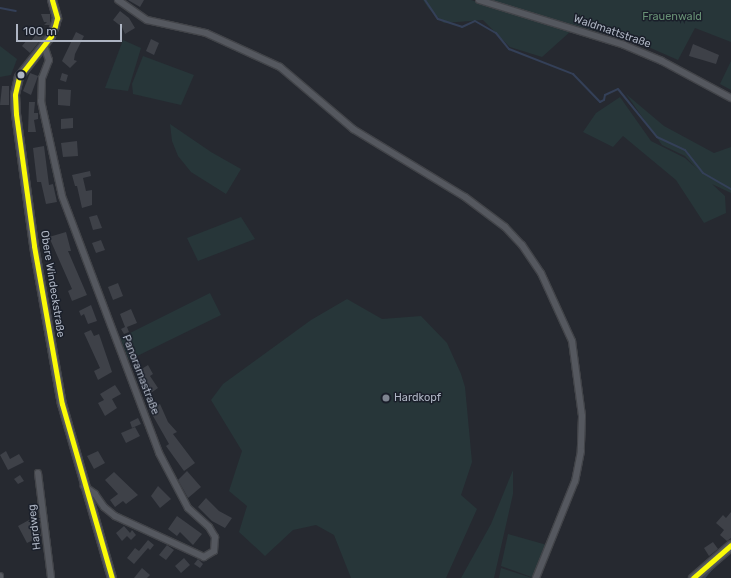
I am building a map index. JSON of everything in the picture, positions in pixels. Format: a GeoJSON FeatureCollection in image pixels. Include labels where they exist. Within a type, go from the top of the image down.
{"type":"FeatureCollection","features":[{"type":"Feature","properties":{"kind":"main road"},"geometry":{"type":"LineString","coordinates":[[696,575],[731,545]]}},
{"type":"Feature","properties":{"kind":"street","name":"Obere Windeckstraße"},"geometry":{"type":"LineString","coordinates":[[52,0],[57,18],[55,26],[44,45],[19,77],[15,95],[16,114],[47,326],[62,404],[84,486],[112,578]]}},
{"type":"Feature","properties":{"kind":"street"},"geometry":{"type":"LineString","coordinates":[[118,0],[148,20],[206,33],[280,67],[353,129],[465,197],[505,227],[522,245],[541,273],[572,341],[582,416],[581,451],[576,481],[536,578]]}},
{"type":"Feature","properties":{"kind":"street","name":"Waldmattstraße"},"geometry":{"type":"LineString","coordinates":[[479,0],[624,45],[662,61],[731,98]]}},
{"type":"Feature","properties":{"kind":"street","name":"Panoramastraße"},"geometry":{"type":"LineString","coordinates":[[44,45],[49,60],[42,78],[41,100],[62,196],[159,453],[188,508],[209,527],[214,537],[214,551],[204,557],[115,516],[104,507],[95,494],[84,486]]}},
{"type":"Feature","properties":{"kind":"street","name":"Hardweg"},"geometry":{"type":"LineString","coordinates":[[38,473],[51,578]]}},
{"type":"Feature","properties":{"kind":"green space"},"geometry":{"type":"Polygon","coordinates":[[[423,0],[471,0],[571,31],[542,57],[510,47],[483,20],[444,23],[429,9],[423,0]]]}},
{"type":"Feature","properties":{"kind":"green space","name":"Frauenwald"},"geometry":{"type":"Polygon","coordinates":[[[492,0],[731,0],[731,42],[695,28],[678,60],[637,42],[527,12],[492,0]]]}},
{"type":"Feature","properties":{"kind":"green space"},"geometry":{"type":"Polygon","coordinates":[[[123,40],[141,48],[128,91],[105,88],[123,40]]]}},
{"type":"Feature","properties":{"kind":"green space"},"geometry":{"type":"Polygon","coordinates":[[[0,46],[17,59],[11,75],[0,77],[0,46]]]}},
{"type":"Feature","properties":{"kind":"green space"},"geometry":{"type":"Polygon","coordinates":[[[143,56],[194,75],[181,105],[133,94],[132,84],[143,56]]]}},
{"type":"Feature","properties":{"kind":"green space"},"geometry":{"type":"Polygon","coordinates":[[[731,61],[731,90],[720,84],[731,61]]]}},
{"type":"Feature","properties":{"kind":"green space"},"geometry":{"type":"Polygon","coordinates":[[[626,94],[664,126],[714,153],[731,147],[731,193],[712,184],[725,196],[726,213],[704,223],[676,180],[623,136],[613,147],[583,132],[596,113],[620,97],[651,141],[685,158],[697,169],[685,156],[662,145],[626,94]]]}},
{"type":"Feature","properties":{"kind":"green space"},"geometry":{"type":"Polygon","coordinates":[[[170,124],[211,152],[241,169],[226,194],[191,172],[178,156],[172,141],[170,124]]]}},
{"type":"Feature","properties":{"kind":"green space"},"geometry":{"type":"Polygon","coordinates":[[[241,217],[255,239],[198,261],[187,238],[241,217]]]}},
{"type":"Feature","properties":{"kind":"green space"},"geometry":{"type":"Polygon","coordinates":[[[210,293],[221,315],[129,360],[120,338],[210,293]]]}},
{"type":"Feature","properties":{"kind":"green space"},"geometry":{"type":"Polygon","coordinates":[[[347,299],[382,319],[421,316],[447,343],[461,374],[465,387],[472,462],[461,495],[477,509],[446,578],[351,578],[334,535],[316,525],[293,530],[265,556],[239,532],[247,506],[229,491],[242,451],[211,400],[223,384],[311,320],[347,299]]]}},
{"type":"Feature","properties":{"kind":"green space"},"geometry":{"type":"Polygon","coordinates":[[[513,470],[513,494],[494,578],[461,578],[491,524],[513,470]]]}},
{"type":"Feature","properties":{"kind":"green space"},"geometry":{"type":"Polygon","coordinates":[[[508,534],[547,545],[534,578],[501,566],[508,534]]]}},
{"type":"Feature","properties":{"kind":"green space"},"geometry":{"type":"Polygon","coordinates":[[[501,568],[532,578],[499,578],[501,568]]]}},
{"type":"Feature","properties":{"kind":"building"},"geometry":{"type":"Polygon","coordinates":[[[128,0],[144,0],[140,7],[128,0]]]}},
{"type":"Feature","properties":{"kind":"building"},"geometry":{"type":"Polygon","coordinates":[[[120,11],[129,18],[135,28],[125,34],[122,27],[113,20],[120,11]]]}},
{"type":"Feature","properties":{"kind":"building"},"geometry":{"type":"Polygon","coordinates":[[[41,14],[50,14],[50,25],[44,25],[47,22],[44,22],[41,14]]]}},
{"type":"Feature","properties":{"kind":"building"},"geometry":{"type":"Polygon","coordinates":[[[39,31],[44,36],[30,53],[22,46],[27,40],[30,42],[39,31]]]}},
{"type":"Feature","properties":{"kind":"building"},"geometry":{"type":"Polygon","coordinates":[[[76,32],[84,36],[75,54],[74,60],[77,61],[70,68],[62,61],[76,32]]]}},
{"type":"Feature","properties":{"kind":"building"},"geometry":{"type":"Polygon","coordinates":[[[151,39],[159,43],[154,55],[146,51],[151,39]]]}},
{"type":"Feature","properties":{"kind":"building"},"geometry":{"type":"Polygon","coordinates":[[[693,44],[719,55],[716,64],[689,56],[693,44]]]}},
{"type":"Feature","properties":{"kind":"building"},"geometry":{"type":"Polygon","coordinates":[[[30,73],[38,76],[31,95],[23,91],[30,73]]]}},
{"type":"Feature","properties":{"kind":"building"},"geometry":{"type":"Polygon","coordinates":[[[62,73],[68,75],[66,82],[60,80],[62,73]]]}},
{"type":"Feature","properties":{"kind":"building"},"geometry":{"type":"Polygon","coordinates":[[[2,86],[9,86],[9,105],[0,105],[2,86]]]}},
{"type":"Feature","properties":{"kind":"building"},"geometry":{"type":"Polygon","coordinates":[[[58,89],[71,90],[70,106],[58,105],[58,89]]]}},
{"type":"Feature","properties":{"kind":"building"},"geometry":{"type":"Polygon","coordinates":[[[29,102],[35,102],[34,113],[38,113],[38,119],[34,120],[36,132],[28,132],[29,102]]]}},
{"type":"Feature","properties":{"kind":"building"},"geometry":{"type":"Polygon","coordinates":[[[73,118],[73,128],[61,129],[61,119],[73,118]]]}},
{"type":"Feature","properties":{"kind":"building"},"geometry":{"type":"Polygon","coordinates":[[[77,141],[78,156],[63,157],[61,143],[77,141]]]}},
{"type":"Feature","properties":{"kind":"building"},"geometry":{"type":"Polygon","coordinates":[[[44,146],[49,185],[53,184],[57,202],[46,204],[41,182],[37,182],[33,148],[44,146]]]}},
{"type":"Feature","properties":{"kind":"building"},"geometry":{"type":"Polygon","coordinates":[[[90,171],[91,176],[83,178],[86,191],[92,190],[92,205],[82,208],[77,186],[75,186],[72,175],[90,171]]]}},
{"type":"Feature","properties":{"kind":"building"},"geometry":{"type":"Polygon","coordinates":[[[97,215],[102,228],[93,230],[89,217],[97,215]]]}},
{"type":"Feature","properties":{"kind":"building"},"geometry":{"type":"Polygon","coordinates":[[[66,232],[71,251],[68,251],[87,295],[72,301],[68,291],[72,289],[49,237],[66,232]]]}},
{"type":"Feature","properties":{"kind":"building"},"geometry":{"type":"Polygon","coordinates":[[[101,240],[105,250],[96,253],[92,243],[101,240]]]}},
{"type":"Feature","properties":{"kind":"building"},"geometry":{"type":"Polygon","coordinates":[[[118,283],[123,296],[113,300],[108,287],[118,283]]]}},
{"type":"Feature","properties":{"kind":"building"},"geometry":{"type":"Polygon","coordinates":[[[91,305],[97,321],[88,324],[84,314],[81,316],[79,311],[91,305]]]}},
{"type":"Feature","properties":{"kind":"building"},"geometry":{"type":"Polygon","coordinates":[[[131,309],[137,323],[127,327],[129,332],[124,334],[121,329],[125,327],[120,314],[131,309]]]}},
{"type":"Feature","properties":{"kind":"building"},"geometry":{"type":"Polygon","coordinates":[[[91,330],[94,336],[99,334],[112,372],[98,380],[94,371],[100,368],[84,333],[91,330]]]}},
{"type":"Feature","properties":{"kind":"building"},"geometry":{"type":"Polygon","coordinates":[[[148,365],[153,374],[150,376],[158,388],[148,395],[141,385],[146,382],[140,370],[148,365]]]}},
{"type":"Feature","properties":{"kind":"building"},"geometry":{"type":"Polygon","coordinates":[[[115,385],[121,394],[112,399],[117,408],[105,416],[98,403],[104,400],[100,394],[115,385]]]}},
{"type":"Feature","properties":{"kind":"building"},"geometry":{"type":"Polygon","coordinates":[[[160,404],[168,422],[177,432],[173,434],[195,463],[184,471],[166,446],[169,444],[149,409],[160,404]]]}},
{"type":"Feature","properties":{"kind":"building"},"geometry":{"type":"Polygon","coordinates":[[[138,418],[141,424],[132,428],[130,422],[138,418]]]}},
{"type":"Feature","properties":{"kind":"building"},"geometry":{"type":"Polygon","coordinates":[[[135,427],[140,436],[126,443],[121,433],[135,427]]]}},
{"type":"Feature","properties":{"kind":"building"},"geometry":{"type":"Polygon","coordinates":[[[6,451],[10,459],[19,454],[24,462],[8,470],[0,455],[6,451]]]}},
{"type":"Feature","properties":{"kind":"building"},"geometry":{"type":"Polygon","coordinates":[[[98,451],[105,463],[94,469],[87,456],[98,451]]]}},
{"type":"Feature","properties":{"kind":"building"},"geometry":{"type":"Polygon","coordinates":[[[187,471],[201,487],[188,498],[178,480],[187,471]]]}},
{"type":"Feature","properties":{"kind":"building"},"geometry":{"type":"Polygon","coordinates":[[[114,472],[138,495],[126,504],[123,501],[115,507],[110,500],[118,494],[105,480],[114,472]]]}},
{"type":"Feature","properties":{"kind":"building"},"geometry":{"type":"Polygon","coordinates":[[[20,475],[24,481],[18,484],[14,479],[20,475]]]}},
{"type":"Feature","properties":{"kind":"building"},"geometry":{"type":"Polygon","coordinates":[[[158,486],[171,499],[160,508],[151,496],[158,486]]]}},
{"type":"Feature","properties":{"kind":"building"},"geometry":{"type":"Polygon","coordinates":[[[206,498],[219,511],[232,518],[225,528],[212,521],[198,507],[206,498]]]}},
{"type":"Feature","properties":{"kind":"building"},"geometry":{"type":"Polygon","coordinates":[[[731,512],[731,538],[727,541],[720,535],[724,530],[716,523],[723,515],[726,518],[731,512]]]}},
{"type":"Feature","properties":{"kind":"building"},"geometry":{"type":"Polygon","coordinates":[[[177,516],[202,534],[193,545],[180,532],[177,536],[168,529],[177,516]]]}},
{"type":"Feature","properties":{"kind":"building"},"geometry":{"type":"Polygon","coordinates":[[[29,520],[35,532],[39,530],[41,536],[27,543],[18,526],[29,520]]]}},
{"type":"Feature","properties":{"kind":"building"},"geometry":{"type":"Polygon","coordinates":[[[124,526],[130,533],[132,530],[136,535],[131,540],[127,536],[122,541],[116,533],[124,526]]]}},
{"type":"Feature","properties":{"kind":"building"},"geometry":{"type":"Polygon","coordinates":[[[148,540],[154,545],[150,550],[148,548],[134,564],[127,558],[135,548],[139,551],[148,540]]]}},
{"type":"Feature","properties":{"kind":"building"},"geometry":{"type":"Polygon","coordinates":[[[713,542],[718,549],[709,556],[704,548],[713,542]]]}},
{"type":"Feature","properties":{"kind":"building"},"geometry":{"type":"Polygon","coordinates":[[[167,545],[174,550],[166,560],[159,555],[167,545]]]}},
{"type":"Feature","properties":{"kind":"building"},"geometry":{"type":"Polygon","coordinates":[[[184,558],[190,565],[181,573],[175,566],[184,558]]]}},
{"type":"Feature","properties":{"kind":"building"},"geometry":{"type":"Polygon","coordinates":[[[198,559],[203,564],[200,568],[194,564],[198,559]]]}},
{"type":"Feature","properties":{"kind":"building"},"geometry":{"type":"Polygon","coordinates":[[[142,568],[150,575],[147,578],[134,578],[142,568]]]}},
{"type":"Feature","properties":{"kind":"waterway"},"geometry":{"type":"LineString","coordinates":[[425,0],[438,19],[462,27],[475,21],[496,33],[509,49],[573,74],[600,102],[604,100],[605,95],[618,89],[657,137],[685,150],[703,173],[731,189]]}},
{"type":"Feature","properties":{"kind":"waterway"},"geometry":{"type":"LineString","coordinates":[[0,8],[16,11]]}},
{"type":"Feature","properties":{"kind":"waterway"},"geometry":{"type":"LineString","coordinates":[[704,578],[716,564]]}},
{"type":"Feature","properties":{"kind":"transit line"},"geometry":{"type":"LineString","coordinates":[[52,0],[57,18],[55,26],[51,36],[19,77],[15,95],[16,114],[34,246],[62,404],[112,578]]}},
{"type":"Feature","properties":{"kind":"transit line"},"geometry":{"type":"LineString","coordinates":[[693,578],[731,545]]}},
{"type":"Feature","properties":{"kind":"place","name":"Hardkopf"},"geometry":{"type":"Point","coordinates":[386,398]}}]}
